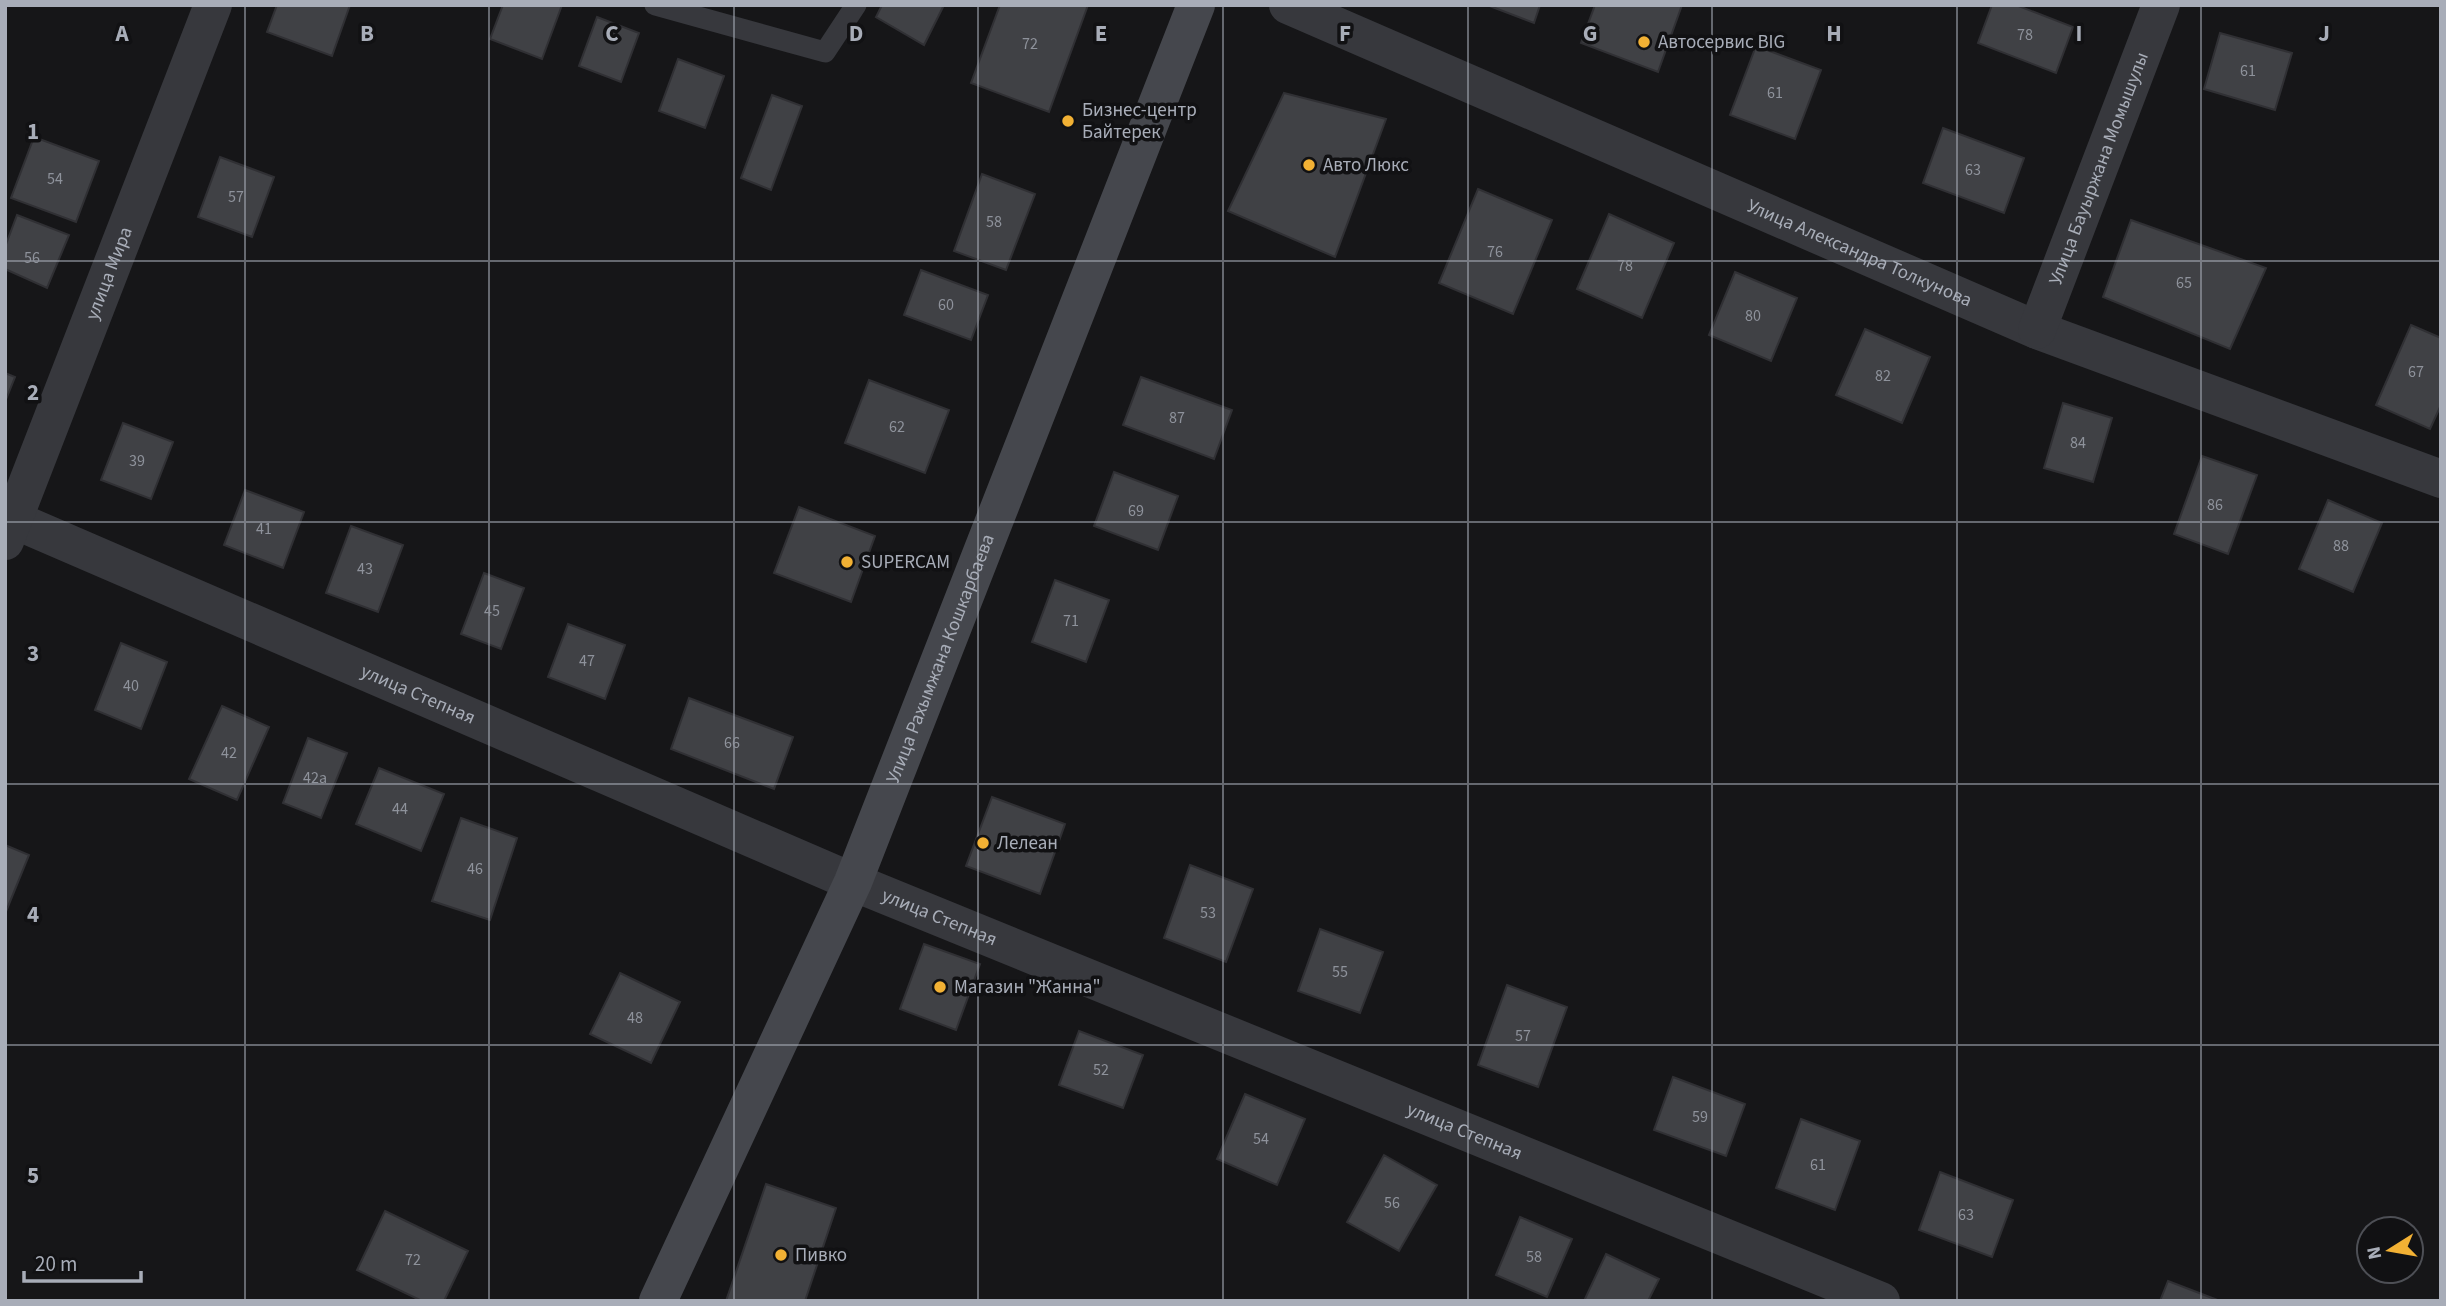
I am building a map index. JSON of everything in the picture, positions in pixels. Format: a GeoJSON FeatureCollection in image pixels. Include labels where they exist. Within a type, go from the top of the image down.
{"type":"FeatureCollection","features":[{"type":"Feature","properties":{"kind":"street","name":"улица Мира"},"geometry":{"type":"LineString","coordinates":[[8,525],[213,5]]}},
{"type":"Feature","properties":{"kind":"street","name":"Улица Рахымжана Кошкарбаева"},"geometry":{"type":"LineString","coordinates":[[657,1301],[853,881],[1196,5]]}},
{"type":"Feature","properties":{"kind":"street","name":"Улица Александра Толкунова"},"geometry":{"type":"LineString","coordinates":[[1288,5],[2037,330],[2441,479]]}},
{"type":"Feature","properties":{"kind":"street","name":"Улица Бауыржана Момышулы"},"geometry":{"type":"LineString","coordinates":[[2037,330],[2161,5]]}},
{"type":"Feature","properties":{"kind":"street","name":"улица Степная"},"geometry":{"type":"LineString","coordinates":[[8,525],[853,881],[1881,1301]]}},
{"type":"Feature","properties":{"kind":"lane"},"geometry":{"type":"LineString","coordinates":[[655,5],[768,34],[825,52],[856,5]]}},
{"type":"Feature","properties":{"kind":"building"},"geometry":{"type":"Polygon","coordinates":[[[277,5],[350,5],[332,56],[267,32],[277,5]]]}},
{"type":"Feature","properties":{"kind":"building"},"geometry":{"type":"Polygon","coordinates":[[[503,5],[562,5],[542,59],[490,39],[503,5]]]}},
{"type":"Feature","properties":{"kind":"building"},"geometry":{"type":"Polygon","coordinates":[[[882,5],[944,5],[924,45],[876,17],[882,5]]]}},
{"type":"Feature","properties":{"kind":"building"},"geometry":{"type":"Polygon","coordinates":[[[1000,5],[1088,5],[1049,112],[971,83],[1000,5]]]}},
{"type":"Feature","properties":{"kind":"building"},"geometry":{"type":"Polygon","coordinates":[[[1487,5],[1540,5],[1534,23],[1487,5]]]}},
{"type":"Feature","properties":{"kind":"building"},"geometry":{"type":"Polygon","coordinates":[[[1595,5],[1682,5],[1658,72],[1581,43],[1595,5]]]}},
{"type":"Feature","properties":{"kind":"building"},"geometry":{"type":"Polygon","coordinates":[[[1992,5],[2016,5],[2073,27],[2056,73],[1978,43],[1992,5]]]}},
{"type":"Feature","properties":{"kind":"building"},"geometry":{"type":"Polygon","coordinates":[[[597,17],[639,33],[621,82],[579,66],[597,17]]]}},
{"type":"Feature","properties":{"kind":"building"},"geometry":{"type":"Polygon","coordinates":[[[2220,33],[2292,53],[2275,110],[2204,89],[2220,33]]]}},
{"type":"Feature","properties":{"kind":"building"},"geometry":{"type":"Polygon","coordinates":[[[1756,46],[1821,70],[1795,139],[1730,115],[1756,46]]]}},
{"type":"Feature","properties":{"kind":"building"},"geometry":{"type":"Polygon","coordinates":[[[678,59],[724,76],[705,128],[659,111],[678,59]]]}},
{"type":"Feature","properties":{"kind":"building","name":"Авто Люкс"},"geometry":{"type":"Polygon","coordinates":[[[1284,93],[1386,119],[1335,257],[1228,211],[1284,93]]]}},
{"type":"Feature","properties":{"kind":"building"},"geometry":{"type":"Polygon","coordinates":[[[772,95],[802,106],[771,190],[741,178],[772,95]]]}},
{"type":"Feature","properties":{"kind":"building"},"geometry":{"type":"Polygon","coordinates":[[[1943,128],[2024,158],[2004,213],[1923,183],[1943,128]]]}},
{"type":"Feature","properties":{"kind":"building"},"geometry":{"type":"Polygon","coordinates":[[[34,137],[99,161],[76,222],[11,198],[34,137]]]}},
{"type":"Feature","properties":{"kind":"building"},"geometry":{"type":"Polygon","coordinates":[[[220,157],[274,177],[252,237],[198,217],[220,157]]]}},
{"type":"Feature","properties":{"kind":"building"},"geometry":{"type":"Polygon","coordinates":[[[982,174],[1035,194],[1006,270],[954,251],[982,174]]]}},
{"type":"Feature","properties":{"kind":"building"},"geometry":{"type":"Polygon","coordinates":[[[1478,189],[1552,220],[1513,314],[1439,283],[1478,189]]]}},
{"type":"Feature","properties":{"kind":"building"},"geometry":{"type":"Polygon","coordinates":[[[1609,214],[1674,243],[1642,318],[1577,289],[1609,214]]]}},
{"type":"Feature","properties":{"kind":"building"},"geometry":{"type":"Polygon","coordinates":[[[17,215],[69,235],[47,288],[5,269],[5,247],[17,215]]]}},
{"type":"Feature","properties":{"kind":"building"},"geometry":{"type":"Polygon","coordinates":[[[2131,220],[2266,268],[2230,349],[2103,297],[2131,220]]]}},
{"type":"Feature","properties":{"kind":"building"},"geometry":{"type":"Polygon","coordinates":[[[921,270],[988,295],[971,340],[904,315],[921,270]]]}},
{"type":"Feature","properties":{"kind":"building"},"geometry":{"type":"Polygon","coordinates":[[[1735,272],[1797,298],[1771,361],[1709,335],[1735,272]]]}},
{"type":"Feature","properties":{"kind":"building"},"geometry":{"type":"Polygon","coordinates":[[[2411,325],[2441,338],[2441,405],[2430,429],[2376,405],[2411,325]]]}},
{"type":"Feature","properties":{"kind":"building"},"geometry":{"type":"Polygon","coordinates":[[[1865,329],[1930,357],[1902,423],[1836,395],[1865,329]]]}},
{"type":"Feature","properties":{"kind":"building"},"geometry":{"type":"Polygon","coordinates":[[[5,373],[15,377],[5,402],[5,373]]]}},
{"type":"Feature","properties":{"kind":"building"},"geometry":{"type":"Polygon","coordinates":[[[5,373],[15,377],[5,402],[5,373]]]}},
{"type":"Feature","properties":{"kind":"building"},"geometry":{"type":"Polygon","coordinates":[[[1141,377],[1232,410],[1214,459],[1123,425],[1141,377]]]}},
{"type":"Feature","properties":{"kind":"building"},"geometry":{"type":"Polygon","coordinates":[[[869,380],[949,410],[925,473],[845,443],[869,380]]]}},
{"type":"Feature","properties":{"kind":"building"},"geometry":{"type":"Polygon","coordinates":[[[2063,403],[2112,418],[2093,482],[2044,468],[2063,403]]]}},
{"type":"Feature","properties":{"kind":"building"},"geometry":{"type":"Polygon","coordinates":[[[123,423],[173,442],[151,499],[101,480],[123,423]]]}},
{"type":"Feature","properties":{"kind":"building"},"geometry":{"type":"Polygon","coordinates":[[[123,423],[173,442],[151,499],[101,480],[123,423]]]}},
{"type":"Feature","properties":{"kind":"building"},"geometry":{"type":"Polygon","coordinates":[[[2202,456],[2257,475],[2228,554],[2174,534],[2202,456]]]}},
{"type":"Feature","properties":{"kind":"building"},"geometry":{"type":"Polygon","coordinates":[[[1114,472],[1178,496],[1158,550],[1094,526],[1114,472]]]}},
{"type":"Feature","properties":{"kind":"building"},"geometry":{"type":"Polygon","coordinates":[[[245,490],[304,512],[283,568],[224,545],[245,490]]]}},
{"type":"Feature","properties":{"kind":"building"},"geometry":{"type":"Polygon","coordinates":[[[2328,500],[2382,523],[2353,592],[2299,569],[2328,500]]]}},
{"type":"Feature","properties":{"kind":"building"},"geometry":{"type":"Polygon","coordinates":[[[799,507],[875,536],[851,602],[774,573],[799,507]]]}},
{"type":"Feature","properties":{"kind":"building"},"geometry":{"type":"Polygon","coordinates":[[[351,526],[403,545],[378,612],[326,593],[351,526]]]}},
{"type":"Feature","properties":{"kind":"building"},"geometry":{"type":"Polygon","coordinates":[[[484,573],[524,588],[501,649],[461,634],[484,573]]]}},
{"type":"Feature","properties":{"kind":"building"},"geometry":{"type":"Polygon","coordinates":[[[1055,580],[1109,600],[1086,662],[1032,642],[1055,580]]]}},
{"type":"Feature","properties":{"kind":"building"},"geometry":{"type":"Polygon","coordinates":[[[568,624],[625,645],[605,699],[548,677],[568,624]]]}},
{"type":"Feature","properties":{"kind":"building"},"geometry":{"type":"Polygon","coordinates":[[[121,643],[167,662],[141,729],[95,710],[121,643]]]}},
{"type":"Feature","properties":{"kind":"building"},"geometry":{"type":"Polygon","coordinates":[[[689,698],[793,737],[774,789],[671,749],[689,698]]]}},
{"type":"Feature","properties":{"kind":"building"},"geometry":{"type":"Polygon","coordinates":[[[222,706],[269,727],[237,800],[189,779],[222,706]]]}},
{"type":"Feature","properties":{"kind":"building"},"geometry":{"type":"Polygon","coordinates":[[[308,738],[347,753],[321,818],[283,803],[308,738]]]}},
{"type":"Feature","properties":{"kind":"building"},"geometry":{"type":"Polygon","coordinates":[[[379,768],[444,794],[421,851],[356,824],[379,768]]]}},
{"type":"Feature","properties":{"kind":"building"},"geometry":{"type":"Polygon","coordinates":[[[992,797],[1065,824],[1040,894],[966,866],[992,797]]]}},
{"type":"Feature","properties":{"kind":"building"},"geometry":{"type":"Polygon","coordinates":[[[461,818],[517,838],[490,920],[432,901],[461,818]]]}},
{"type":"Feature","properties":{"kind":"building"},"geometry":{"type":"Polygon","coordinates":[[[5,845],[29,855],[5,914],[5,845]]]}},
{"type":"Feature","properties":{"kind":"building"},"geometry":{"type":"Polygon","coordinates":[[[1190,865],[1253,889],[1226,962],[1164,938],[1190,865]]]}},
{"type":"Feature","properties":{"kind":"building"},"geometry":{"type":"Polygon","coordinates":[[[1320,929],[1383,952],[1360,1013],[1298,991],[1320,929]]]}},
{"type":"Feature","properties":{"kind":"building","name":"Магазин \"Жанна\""},"geometry":{"type":"Polygon","coordinates":[[[924,944],[980,964],[956,1030],[900,1009],[924,944]]]}},
{"type":"Feature","properties":{"kind":"building"},"geometry":{"type":"Polygon","coordinates":[[[620,973],[680,1002],[651,1063],[590,1034],[620,973]]]}},
{"type":"Feature","properties":{"kind":"building"},"geometry":{"type":"Polygon","coordinates":[[[1507,985],[1567,1007],[1538,1087],[1478,1065],[1507,985]]]}},
{"type":"Feature","properties":{"kind":"building"},"geometry":{"type":"Polygon","coordinates":[[[1079,1031],[1143,1055],[1123,1108],[1059,1085],[1079,1031]]]}},
{"type":"Feature","properties":{"kind":"building"},"geometry":{"type":"Polygon","coordinates":[[[1673,1077],[1745,1104],[1726,1156],[1654,1130],[1673,1077]]]}},
{"type":"Feature","properties":{"kind":"building"},"geometry":{"type":"Polygon","coordinates":[[[1245,1094],[1305,1119],[1277,1185],[1217,1159],[1245,1094]]]}},
{"type":"Feature","properties":{"kind":"building"},"geometry":{"type":"Polygon","coordinates":[[[1801,1119],[1860,1141],[1835,1210],[1776,1188],[1801,1119]]]}},
{"type":"Feature","properties":{"kind":"building"},"geometry":{"type":"Polygon","coordinates":[[[1384,1155],[1437,1185],[1399,1251],[1347,1222],[1384,1155]]]}},
{"type":"Feature","properties":{"kind":"building"},"geometry":{"type":"Polygon","coordinates":[[[1940,1172],[2013,1200],[1992,1257],[1919,1230],[1940,1172]]]}},
{"type":"Feature","properties":{"kind":"building","name":"Пивко"},"geometry":{"type":"Polygon","coordinates":[[[766,1184],[836,1208],[805,1301],[726,1301],[766,1184]]]}},
{"type":"Feature","properties":{"kind":"building"},"geometry":{"type":"Polygon","coordinates":[[[385,1211],[468,1251],[444,1301],[422,1301],[357,1270],[385,1211]]]}},
{"type":"Feature","properties":{"kind":"building"},"geometry":{"type":"Polygon","coordinates":[[[1520,1217],[1572,1239],[1547,1297],[1496,1275],[1520,1217]]]}},
{"type":"Feature","properties":{"kind":"building"},"geometry":{"type":"Polygon","coordinates":[[[1606,1254],[1659,1279],[1648,1301],[1584,1301],[1606,1254]]]}},
{"type":"Feature","properties":{"kind":"building"},"geometry":{"type":"Polygon","coordinates":[[[2168,1281],[2220,1301],[2160,1301],[2168,1281]]]}},
{"type":"Feature","properties":{"kind":"place","name":"Автосервис BIG"},"geometry":{"type":"Point","coordinates":[1644,42]}},
{"type":"Feature","properties":{"kind":"place","name":"Бизнес-центр Байтерек"},"geometry":{"type":"Point","coordinates":[1068,121]}},
{"type":"Feature","properties":{"kind":"place","name":"Авто Люкс"},"geometry":{"type":"Point","coordinates":[1309,165]}},
{"type":"Feature","properties":{"kind":"place","name":"SUPERCAM"},"geometry":{"type":"Point","coordinates":[847,562]}},
{"type":"Feature","properties":{"kind":"place","name":"Лелеан"},"geometry":{"type":"Point","coordinates":[983,843]}},
{"type":"Feature","properties":{"kind":"place","name":"Магазин \"Жанна\""},"geometry":{"type":"Point","coordinates":[940,987]}},
{"type":"Feature","properties":{"kind":"place","name":"Пивко"},"geometry":{"type":"Point","coordinates":[781,1255]}}]}
